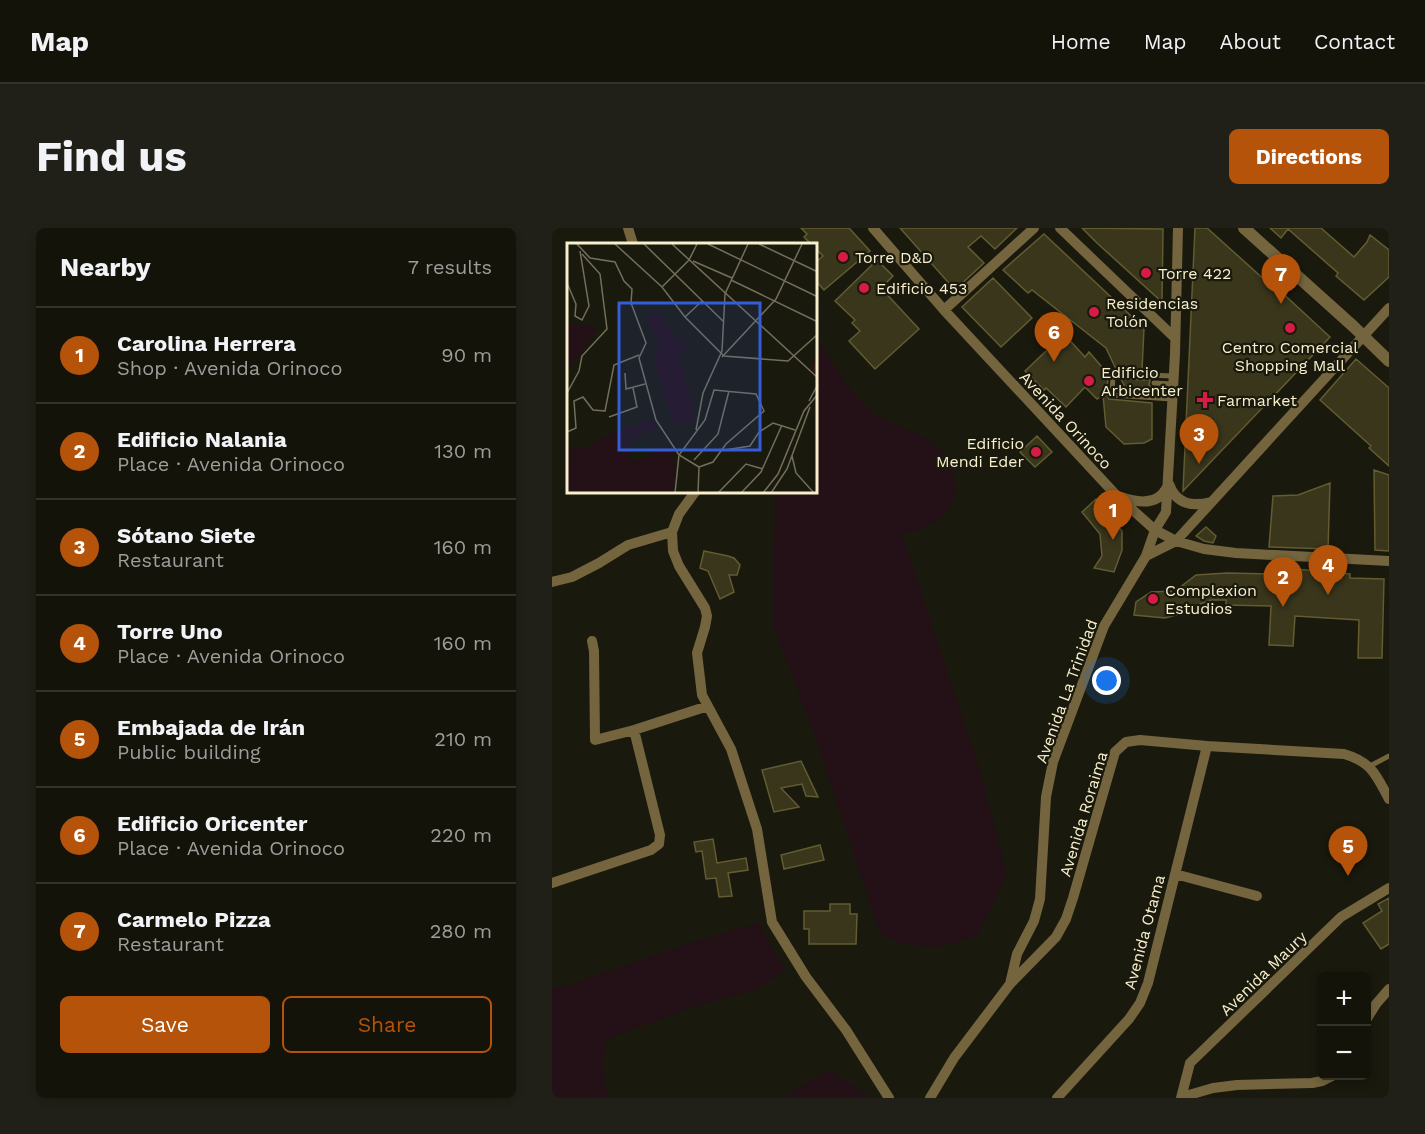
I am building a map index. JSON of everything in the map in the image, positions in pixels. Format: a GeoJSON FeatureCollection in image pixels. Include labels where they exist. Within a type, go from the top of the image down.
{"type":"FeatureCollection","features":[{"type":"Feature","properties":{"kind":"street"},"geometry":{"type":"LineString","coordinates":[[628,228],[633,243]]}},
{"type":"Feature","properties":{"kind":"street","name":"Avenida Orinoco"},"geometry":{"type":"LineString","coordinates":[[873,228],[944,310],[1116,495],[1155,530],[1176,541],[1204,549],[1236,554],[1389,561]]}},
{"type":"Feature","properties":{"kind":"street"},"geometry":{"type":"LineString","coordinates":[[944,310],[1034,228]]}},
{"type":"Feature","properties":{"kind":"street"},"geometry":{"type":"LineString","coordinates":[[1060,228],[1175,338]]}},
{"type":"Feature","properties":{"kind":"street","name":"Avenida La Trinidad"},"geometry":{"type":"LineString","coordinates":[[1010,984],[1017,954],[1034,921],[1040,899],[1046,797],[1053,762],[1104,626],[1146,556],[1155,530],[1166,512],[1173,399],[1178,228]]}},
{"type":"Feature","properties":{"kind":"street"},"geometry":{"type":"LineString","coordinates":[[1244,228],[1389,361]]}},
{"type":"Feature","properties":{"kind":"street"},"geometry":{"type":"LineString","coordinates":[[1146,556],[1176,541],[1389,308]]}},
{"type":"Feature","properties":{"kind":"street"},"geometry":{"type":"LineString","coordinates":[[1169,484],[1181,502],[1194,505],[1211,502]]}},
{"type":"Feature","properties":{"kind":"street"},"geometry":{"type":"LineString","coordinates":[[1116,495],[1139,502],[1153,501],[1165,492],[1169,484]]}},
{"type":"Feature","properties":{"kind":"street"},"geometry":{"type":"LineString","coordinates":[[693,494],[679,514],[672,532],[673,551],[679,566],[705,608],[707,616],[697,653],[702,695],[731,749],[757,830],[772,922],[806,977],[846,1030],[889,1098]]}},
{"type":"Feature","properties":{"kind":"street"},"geometry":{"type":"LineString","coordinates":[[552,582],[572,577],[628,545],[672,532]]}},
{"type":"Feature","properties":{"kind":"street"},"geometry":{"type":"LineString","coordinates":[[592,641],[595,740],[708,706]]}},
{"type":"Feature","properties":{"kind":"street"},"geometry":{"type":"LineString","coordinates":[[552,883],[651,850],[659,844],[660,835],[634,730]]}},
{"type":"Feature","properties":{"kind":"street","name":"Avenida Roraima"},"geometry":{"type":"LineString","coordinates":[[930,1098],[954,1058],[1010,984],[1056,937],[1066,919],[1115,752],[1120,746],[1133,740],[1140,740],[1344,754],[1356,757],[1370,766]]}},
{"type":"Feature","properties":{"kind":"street","name":"Avenida Otama"},"geometry":{"type":"LineString","coordinates":[[1057,1098],[1140,1004],[1148,983],[1207,746]]}},
{"type":"Feature","properties":{"kind":"street"},"geometry":{"type":"LineString","coordinates":[[1370,766],[1389,799]]}},
{"type":"Feature","properties":{"kind":"street"},"geometry":{"type":"LineString","coordinates":[[1175,874],[1257,896]]}},
{"type":"Feature","properties":{"kind":"street","name":"Avenida Maury"},"geometry":{"type":"LineString","coordinates":[[1182,1097],[1190,1063],[1341,917],[1389,888]]}},
{"type":"Feature","properties":{"kind":"street"},"geometry":{"type":"LineString","coordinates":[[1371,1012],[1389,989]]}},
{"type":"Feature","properties":{"kind":"street"},"geometry":{"type":"LineString","coordinates":[[1182,1097],[1213,1088],[1312,1083],[1324,1080]]}},
{"type":"Feature","properties":{"kind":"lane"},"geometry":{"type":"LineString","coordinates":[[1173,380],[1113,374],[1112,395],[1173,399]]}},
{"type":"Feature","properties":{"kind":"lane"},"geometry":{"type":"LineString","coordinates":[[1154,383],[1173,380]]}},
{"type":"Feature","properties":{"kind":"lane"},"geometry":{"type":"LineString","coordinates":[[1370,766],[1389,756]]}},
{"type":"Feature","properties":{"kind":"shaded area"},"geometry":{"type":"Polygon","coordinates":[[[818,339],[845,382],[873,414],[928,439],[953,461],[956,494],[945,515],[924,528],[902,534],[983,780],[1007,875],[977,936],[938,947],[907,945],[880,934],[813,731],[773,625],[775,494],[818,494],[818,339]]]}},
{"type":"Feature","properties":{"kind":"shaded area"},"geometry":{"type":"Polygon","coordinates":[[[758,923],[785,970],[756,989],[697,1006],[607,1039],[602,1068],[608,1098],[552,1098],[552,989],[758,923]]]}},
{"type":"Feature","properties":{"kind":"shaded area"},"geometry":{"type":"Polygon","coordinates":[[[829,1070],[872,1098],[784,1098],[807,1082],[829,1070]]]}},
{"type":"Feature","properties":{"kind":"building","name":"Torre D&D"},"geometry":{"type":"Polygon","coordinates":[[[801,228],[849,228],[870,251],[824,290],[818,283],[818,260],[823,256],[818,251],[818,243],[810,243],[804,237],[807,234],[801,228]]]}},
{"type":"Feature","properties":{"kind":"building"},"geometry":{"type":"Polygon","coordinates":[[[900,228],[1017,228],[995,249],[981,236],[968,247],[984,263],[955,290],[900,228]]]}},
{"type":"Feature","properties":{"kind":"building","name":"Torre 422"},"geometry":{"type":"Polygon","coordinates":[[[1082,228],[1163,229],[1162,302],[1097,243],[1082,228]]]}},
{"type":"Feature","properties":{"kind":"building"},"geometry":{"type":"Polygon","coordinates":[[[1195,228],[1207,228],[1330,337],[1183,491],[1195,228]]]}},
{"type":"Feature","properties":{"kind":"building"},"geometry":{"type":"Polygon","coordinates":[[[1270,228],[1321,228],[1354,257],[1370,235],[1389,250],[1389,277],[1364,300],[1336,276],[1338,273],[1288,229],[1281,238],[1270,228]]]}},
{"type":"Feature","properties":{"kind":"building","name":"Residencias Tolón"},"geometry":{"type":"Polygon","coordinates":[[[1044,234],[1144,328],[1142,370],[1116,369],[1106,348],[1032,290],[1028,293],[1003,270],[1044,234]]]}},
{"type":"Feature","properties":{"kind":"building"},"geometry":{"type":"Polygon","coordinates":[[[877,260],[893,276],[881,288],[919,329],[875,369],[849,341],[860,331],[852,323],[855,320],[835,301],[877,260]]]}},
{"type":"Feature","properties":{"kind":"building"},"geometry":{"type":"Polygon","coordinates":[[[993,278],[1032,318],[1001,347],[962,307],[993,278]]]}},
{"type":"Feature","properties":{"kind":"building"},"geometry":{"type":"Polygon","coordinates":[[[1064,334],[1085,357],[1089,352],[1108,374],[1107,395],[1109,399],[1152,403],[1152,439],[1144,443],[1124,444],[1106,427],[1103,395],[1097,399],[1085,387],[1066,407],[1025,371],[1064,334]]]}},
{"type":"Feature","properties":{"kind":"building"},"geometry":{"type":"Polygon","coordinates":[[[1356,359],[1389,388],[1389,466],[1369,448],[1371,446],[1320,400],[1356,359]]]}},
{"type":"Feature","properties":{"kind":"building"},"geometry":{"type":"Polygon","coordinates":[[[1121,379],[1150,380],[1149,385],[1153,388],[1153,393],[1127,391],[1121,379]]]}},
{"type":"Feature","properties":{"kind":"building","name":"Edificio Mendi Eder"},"geometry":{"type":"Polygon","coordinates":[[[1037,436],[1052,452],[1035,467],[1020,452],[1037,436]]]}},
{"type":"Feature","properties":{"kind":"building"},"geometry":{"type":"Polygon","coordinates":[[[1374,470],[1389,475],[1389,551],[1375,550],[1374,470]]]}},
{"type":"Feature","properties":{"kind":"building"},"geometry":{"type":"Polygon","coordinates":[[[1330,483],[1328,549],[1269,547],[1273,496],[1298,495],[1330,483]]]}},
{"type":"Feature","properties":{"kind":"building"},"geometry":{"type":"Polygon","coordinates":[[[1096,499],[1122,531],[1122,550],[1114,572],[1094,568],[1102,556],[1100,534],[1082,512],[1096,499]]]}},
{"type":"Feature","properties":{"kind":"building"},"geometry":{"type":"Polygon","coordinates":[[[1206,527],[1216,536],[1213,543],[1196,536],[1206,527]]]}},
{"type":"Feature","properties":{"kind":"building"},"geometry":{"type":"Polygon","coordinates":[[[704,551],[734,558],[740,565],[737,575],[729,575],[734,592],[720,599],[708,571],[700,568],[704,551]]]}},
{"type":"Feature","properties":{"kind":"building"},"geometry":{"type":"Polygon","coordinates":[[[1273,567],[1350,574],[1350,578],[1384,579],[1382,658],[1358,658],[1359,620],[1295,616],[1293,646],[1269,645],[1271,606],[1226,605],[1226,600],[1211,600],[1184,613],[1165,618],[1134,615],[1136,602],[1151,592],[1175,591],[1196,575],[1272,574],[1273,567]]]}},
{"type":"Feature","properties":{"kind":"building"},"geometry":{"type":"Polygon","coordinates":[[[801,761],[818,797],[806,796],[802,784],[781,788],[799,807],[774,812],[762,770],[801,761]]]}},
{"type":"Feature","properties":{"kind":"building"},"geometry":{"type":"Polygon","coordinates":[[[713,839],[717,863],[746,858],[748,870],[728,873],[732,896],[719,897],[716,878],[706,879],[702,851],[696,852],[694,842],[713,839]]]}},
{"type":"Feature","properties":{"kind":"building"},"geometry":{"type":"Polygon","coordinates":[[[820,845],[824,860],[784,869],[781,855],[820,845]]]}},
{"type":"Feature","properties":{"kind":"building"},"geometry":{"type":"Polygon","coordinates":[[[1389,898],[1389,944],[1381,949],[1363,923],[1382,911],[1378,904],[1389,898]]]}},
{"type":"Feature","properties":{"kind":"building"},"geometry":{"type":"Polygon","coordinates":[[[830,904],[850,904],[850,914],[857,914],[856,944],[809,944],[809,929],[804,929],[804,911],[830,911],[830,904]]]}},
{"type":"Feature","properties":{"kind":"place","name":"Torre D&D"},"geometry":{"type":"Point","coordinates":[843,257]}},
{"type":"Feature","properties":{"kind":"place","name":"Torre 422"},"geometry":{"type":"Point","coordinates":[1146,273]}},
{"type":"Feature","properties":{"kind":"place","name":"Edificio 453"},"geometry":{"type":"Point","coordinates":[864,288]}},
{"type":"Feature","properties":{"kind":"place","name":"Carmelo Pizza"},"geometry":{"type":"Point","coordinates":[1281,304]}},
{"type":"Feature","properties":{"kind":"place","name":"Residencias Tolón"},"geometry":{"type":"Point","coordinates":[1094,312]}},
{"type":"Feature","properties":{"kind":"place","name":"Centro Comercial Shopping Mall"},"geometry":{"type":"Point","coordinates":[1290,328]}},
{"type":"Feature","properties":{"kind":"place","name":"Edificio Oricenter"},"geometry":{"type":"Point","coordinates":[1054,362]}},
{"type":"Feature","properties":{"kind":"place","name":"Edificio Arbicenter"},"geometry":{"type":"Point","coordinates":[1089,381]}},
{"type":"Feature","properties":{"kind":"place","name":"Farmarket"},"geometry":{"type":"Point","coordinates":[1205,400]}},
{"type":"Feature","properties":{"kind":"place","name":"Edificio Mendi Eder"},"geometry":{"type":"Point","coordinates":[1036,452]}},
{"type":"Feature","properties":{"kind":"place","name":"Sótano Siete"},"geometry":{"type":"Point","coordinates":[1199,464]}},
{"type":"Feature","properties":{"kind":"place","name":"Carolina Herrera"},"geometry":{"type":"Point","coordinates":[1113,540]}},
{"type":"Feature","properties":{"kind":"place","name":"Torre Uno"},"geometry":{"type":"Point","coordinates":[1328,595]}},
{"type":"Feature","properties":{"kind":"place","name":"Complexion Estudios"},"geometry":{"type":"Point","coordinates":[1153,599]}},
{"type":"Feature","properties":{"kind":"place","name":"Edificio Nalania"},"geometry":{"type":"Point","coordinates":[1283,607]}},
{"type":"Feature","properties":{"kind":"place","name":"Embajada de Irán"},"geometry":{"type":"Point","coordinates":[1348,876]}}]}
